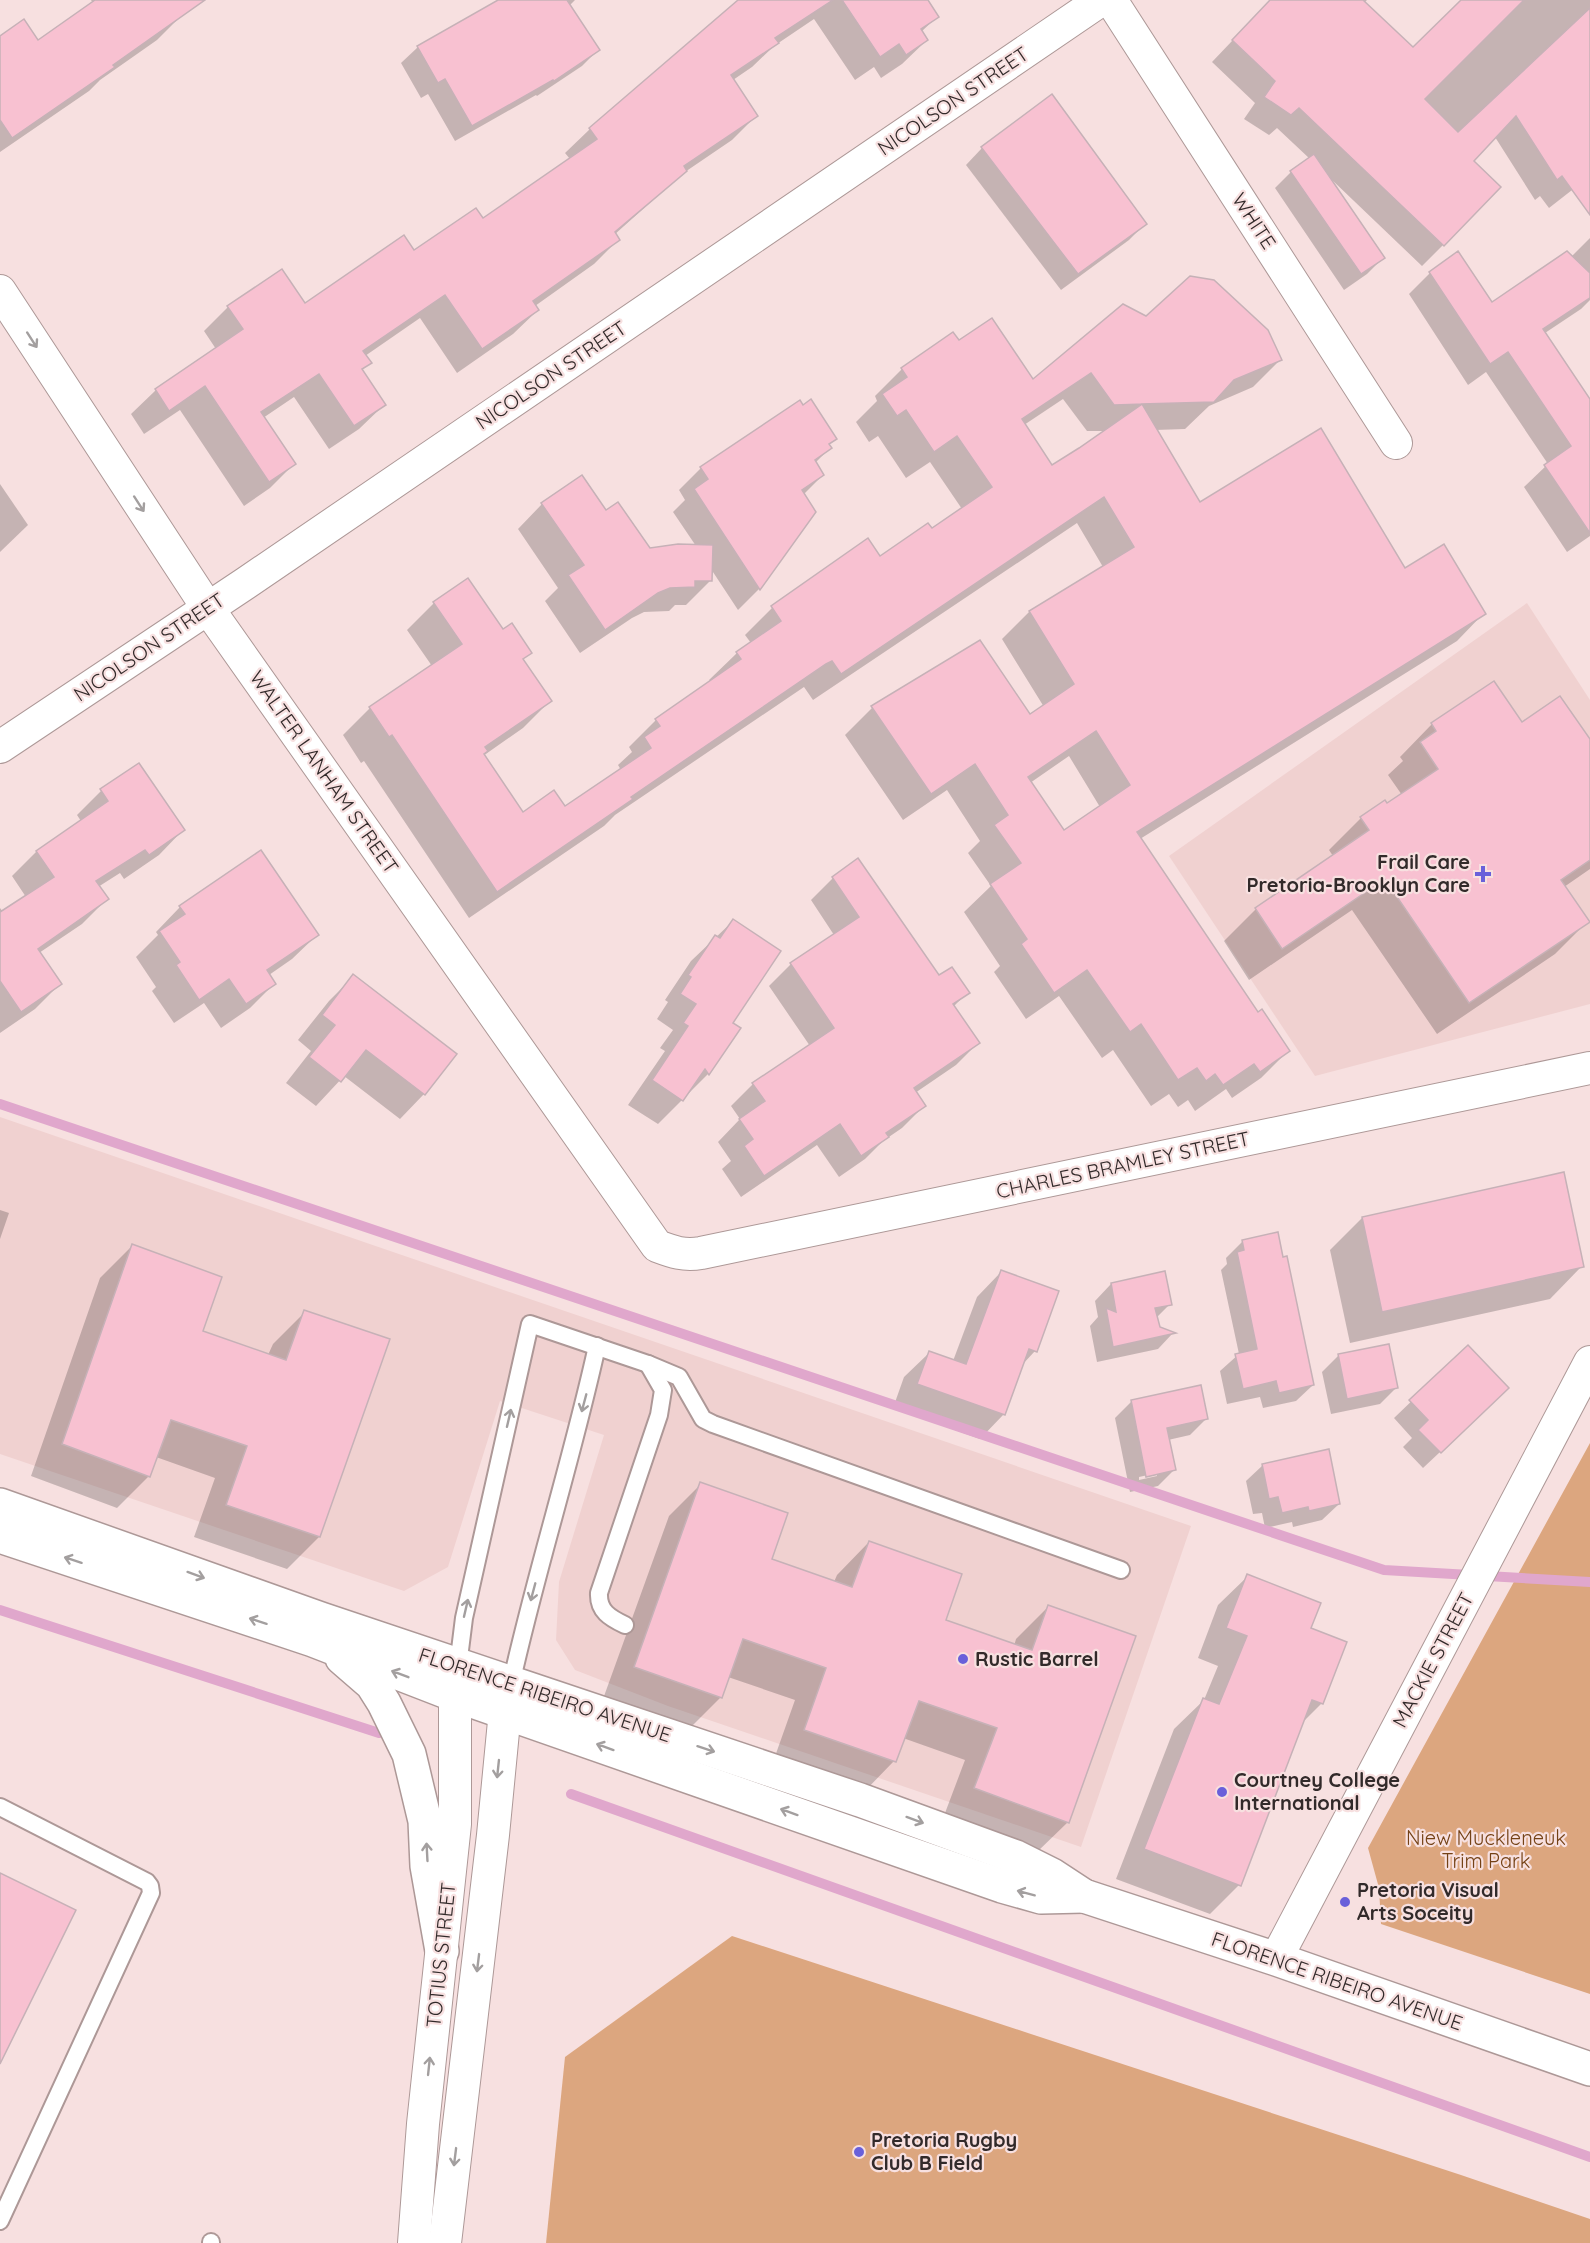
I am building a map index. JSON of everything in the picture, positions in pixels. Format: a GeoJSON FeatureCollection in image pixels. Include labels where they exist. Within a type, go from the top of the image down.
{"type":"FeatureCollection","features":[{"type":"Feature","properties":{"kind":"main road","name":"FLORENCE RIBEIRO AVENUE"},"geometry":{"type":"LineString","coordinates":[[0,1505],[321,1620],[457,1681]]}},
{"type":"Feature","properties":{"kind":"main road","name":"FLORENCE RIBEIRO AVENUE"},"geometry":{"type":"LineString","coordinates":[[0,1536],[313,1640],[508,1698],[1002,1886],[1041,1897],[1084,1896],[1276,1959],[1590,2069]]}},
{"type":"Feature","properties":{"kind":"main road"},"geometry":{"type":"LineString","coordinates":[[313,1640],[344,1659],[372,1684],[409,1754],[425,1821],[427,1866],[441,1951]]}},
{"type":"Feature","properties":{"kind":"street","name":"NICOLSON STREET"},"geometry":{"type":"LineString","coordinates":[[0,747],[246,583],[1101,0]]}},
{"type":"Feature","properties":{"kind":"street","name":"WHITE"},"geometry":{"type":"LineString","coordinates":[[1111,0],[1396,443]]}},
{"type":"Feature","properties":{"kind":"street","name":"WALTER LANHAM STREET"},"geometry":{"type":"LineString","coordinates":[[0,291],[207,607],[657,1246]]}},
{"type":"Feature","properties":{"kind":"street","name":"CHARLES BRAMLEY STREET"},"geometry":{"type":"LineString","coordinates":[[657,1246],[688,1256],[1590,1068]]}},
{"type":"Feature","properties":{"kind":"street","name":"MACKIE STREET"},"geometry":{"type":"LineString","coordinates":[[1276,1959],[1590,1362]]}},
{"type":"Feature","properties":{"kind":"street","name":"TOTIUS STREET"},"geometry":{"type":"LineString","coordinates":[[414,2243],[423,2124],[455,1824],[457,1681]]}},
{"type":"Feature","properties":{"kind":"street","name":"TOTIUS STREET"},"geometry":{"type":"LineString","coordinates":[[445,2243],[508,1698]]}},
{"type":"Feature","properties":{"kind":"lane"},"geometry":{"type":"LineString","coordinates":[[457,1681],[464,1618],[530,1324],[648,1364],[678,1377],[703,1419],[708,1422],[1121,1570]]}},
{"type":"Feature","properties":{"kind":"lane"},"geometry":{"type":"LineString","coordinates":[[508,1698],[522,1636],[586,1399],[597,1346]]}},
{"type":"Feature","properties":{"kind":"lane"},"geometry":{"type":"LineString","coordinates":[[625,1625],[609,1616],[598,1604],[599,1593],[659,1415],[663,1389],[648,1364]]}},
{"type":"Feature","properties":{"kind":"lane"},"geometry":{"type":"LineString","coordinates":[[0,1807],[147,1882],[151,1889],[0,2222]]}},
{"type":"Feature","properties":{"kind":"shaded area"},"geometry":{"type":"Polygon","coordinates":[[[1527,603],[1590,700],[1590,1004],[1315,1076],[1169,856],[1527,603]]]}},
{"type":"Feature","properties":{"kind":"shaded area"},"geometry":{"type":"Polygon","coordinates":[[[0,1117],[1191,1526],[1081,1847],[668,1706],[575,1670],[556,1640],[559,1582],[604,1435],[500,1401],[448,1567],[404,1591],[0,1454],[0,1117]]]}},
{"type":"Feature","properties":{"kind":"green space","name":"Niew Muckleneuk Trim Park"},"geometry":{"type":"Polygon","coordinates":[[[1590,1443],[1590,1994],[1381,1924],[1379,1888],[1368,1848],[1590,1443]]]}},
{"type":"Feature","properties":{"kind":"green space"},"geometry":{"type":"Polygon","coordinates":[[[732,1936],[1590,2219],[1590,2243],[546,2243],[565,2057],[732,1936]]]}},
{"type":"Feature","properties":{"kind":"building"},"geometry":{"type":"Polygon","coordinates":[[[95,0],[205,0],[113,65],[115,67],[12,138],[0,120],[0,36],[24,19],[38,40],[95,0]]]}},
{"type":"Feature","properties":{"kind":"building"},"geometry":{"type":"Polygon","coordinates":[[[498,0],[567,0],[600,50],[554,81],[472,126],[445,79],[438,83],[417,46],[498,0]]]}},
{"type":"Feature","properties":{"kind":"building"},"geometry":{"type":"Polygon","coordinates":[[[738,0],[833,0],[775,38],[779,43],[731,75],[758,116],[684,166],[687,171],[615,232],[620,240],[533,301],[539,310],[482,349],[445,295],[363,351],[372,363],[362,369],[386,405],[354,426],[319,374],[261,412],[296,464],[269,482],[205,386],[169,411],[155,389],[243,329],[227,306],[282,269],[305,303],[404,235],[414,250],[476,208],[483,218],[597,139],[589,128],[738,0]]]}},
{"type":"Feature","properties":{"kind":"building"},"geometry":{"type":"Polygon","coordinates":[[[842,0],[928,0],[939,17],[921,29],[928,40],[906,55],[899,44],[880,57],[842,0]]]}},
{"type":"Feature","properties":{"kind":"building"},"geometry":{"type":"Polygon","coordinates":[[[1270,0],[1363,0],[1413,47],[1461,0],[1524,0],[1425,99],[1458,132],[1590,8],[1590,215],[1562,176],[1557,180],[1516,116],[1474,161],[1501,187],[1444,246],[1299,108],[1291,115],[1264,97],[1275,81],[1232,40],[1270,0]]]}},
{"type":"Feature","properties":{"kind":"building"},"geometry":{"type":"Polygon","coordinates":[[[1052,94],[1147,224],[1078,274],[981,147],[1052,94]]]}},
{"type":"Feature","properties":{"kind":"building"},"geometry":{"type":"Polygon","coordinates":[[[1314,154],[1385,258],[1361,274],[1290,171],[1314,154]]]}},
{"type":"Feature","properties":{"kind":"building"},"geometry":{"type":"Polygon","coordinates":[[[1458,251],[1492,302],[1567,251],[1590,273],[1590,298],[1543,329],[1590,399],[1590,533],[1544,465],[1571,446],[1508,352],[1490,364],[1429,272],[1458,251]]]}},
{"type":"Feature","properties":{"kind":"building"},"geometry":{"type":"Polygon","coordinates":[[[1190,276],[1214,280],[1268,330],[1282,360],[1234,380],[1214,402],[1142,404],[1200,502],[1321,428],[1405,568],[1444,544],[1486,614],[1137,832],[1258,1012],[1262,1009],[1290,1051],[1260,1072],[1254,1064],[1223,1085],[1215,1074],[1206,1081],[1197,1068],[1178,1080],[1141,1024],[1130,1032],[1087,970],[1054,993],[1021,944],[1027,939],[990,884],[1021,863],[994,825],[1008,815],[975,764],[931,794],[871,706],[980,640],[1030,714],[1074,684],[1029,611],[1134,547],[1104,497],[841,674],[832,661],[826,664],[497,892],[392,735],[389,737],[369,707],[462,644],[433,602],[468,578],[503,629],[512,623],[532,653],[523,659],[552,701],[485,747],[488,751],[484,754],[523,812],[554,790],[565,806],[651,748],[644,737],[660,726],[655,719],[741,659],[736,652],[781,621],[771,606],[868,538],[880,556],[928,523],[932,528],[992,487],[957,436],[934,452],[906,410],[897,416],[882,394],[907,377],[901,368],[953,332],[959,340],[992,318],[1033,379],[1123,304],[1146,316],[1190,276]],[[1091,373],[1022,419],[1052,465],[1142,404],[1114,405],[1091,373]],[[1096,731],[1028,777],[1064,830],[1130,785],[1096,731]]]}},
{"type":"Feature","properties":{"kind":"building"},"geometry":{"type":"Polygon","coordinates":[[[811,399],[837,439],[829,444],[832,448],[815,460],[824,475],[802,490],[816,512],[760,590],[694,489],[708,479],[700,467],[800,400],[803,405],[811,399]]]}},
{"type":"Feature","properties":{"kind":"building"},"geometry":{"type":"Polygon","coordinates":[[[582,475],[606,510],[618,502],[650,548],[678,544],[713,545],[712,581],[695,581],[695,587],[670,588],[658,593],[605,630],[568,575],[584,565],[541,503],[582,475]]]}},
{"type":"Feature","properties":{"kind":"building"},"geometry":{"type":"Polygon","coordinates":[[[1494,681],[1522,722],[1560,696],[1590,739],[1590,860],[1561,880],[1590,922],[1469,1003],[1385,879],[1282,949],[1255,908],[1369,830],[1360,817],[1385,800],[1387,803],[1438,769],[1420,742],[1436,731],[1431,723],[1494,681]]]}},
{"type":"Feature","properties":{"kind":"building"},"geometry":{"type":"Polygon","coordinates":[[[139,763],[185,830],[149,855],[145,850],[96,881],[109,899],[38,949],[62,984],[21,1012],[0,981],[0,912],[54,877],[36,851],[108,801],[100,789],[139,763]]]}},
{"type":"Feature","properties":{"kind":"building"},"geometry":{"type":"Polygon","coordinates":[[[261,850],[319,935],[267,970],[276,984],[246,1004],[229,979],[199,1000],[176,965],[180,962],[159,931],[185,914],[179,906],[261,850]]]}},
{"type":"Feature","properties":{"kind":"building"},"geometry":{"type":"Polygon","coordinates":[[[858,858],[939,975],[952,967],[970,993],[953,1004],[980,1043],[914,1088],[926,1106],[886,1133],[889,1137],[861,1156],[840,1124],[764,1176],[744,1146],[753,1139],[739,1119],[765,1101],[752,1083],[834,1028],[790,963],[859,917],[832,877],[858,858]]]}},
{"type":"Feature","properties":{"kind":"building"},"geometry":{"type":"Polygon","coordinates":[[[733,919],[781,951],[733,1023],[741,1028],[709,1075],[705,1069],[683,1101],[652,1080],[688,1026],[683,1023],[696,1004],[680,994],[691,977],[688,975],[715,935],[720,938],[733,919]]]}},
{"type":"Feature","properties":{"kind":"building"},"geometry":{"type":"Polygon","coordinates":[[[353,974],[457,1054],[425,1095],[366,1050],[341,1082],[309,1057],[335,1025],[322,1015],[353,974]]]}},
{"type":"Feature","properties":{"kind":"building"},"geometry":{"type":"Polygon","coordinates":[[[1564,1172],[1584,1267],[1382,1312],[1362,1217],[1564,1172]]]}},
{"type":"Feature","properties":{"kind":"building"},"geometry":{"type":"Polygon","coordinates":[[[1278,1232],[1283,1257],[1287,1256],[1314,1385],[1279,1393],[1276,1381],[1243,1389],[1235,1354],[1257,1349],[1237,1252],[1244,1250],[1242,1240],[1278,1232]]]}},
{"type":"Feature","properties":{"kind":"building"},"geometry":{"type":"Polygon","coordinates":[[[132,1244],[222,1277],[203,1331],[286,1360],[304,1310],[390,1339],[320,1537],[226,1505],[247,1446],[171,1420],[150,1477],[62,1444],[132,1244]]]}},
{"type":"Feature","properties":{"kind":"building"},"geometry":{"type":"Polygon","coordinates":[[[1001,1270],[1059,1291],[1037,1352],[1029,1349],[1005,1415],[917,1384],[929,1351],[966,1364],[1001,1270]]]}},
{"type":"Feature","properties":{"kind":"building"},"geometry":{"type":"Polygon","coordinates":[[[1165,1271],[1172,1305],[1155,1308],[1160,1327],[1176,1333],[1113,1347],[1106,1308],[1116,1312],[1111,1283],[1165,1271]]]}},
{"type":"Feature","properties":{"kind":"building"},"geometry":{"type":"Polygon","coordinates":[[[1389,1344],[1398,1388],[1347,1399],[1338,1354],[1389,1344]]]}},
{"type":"Feature","properties":{"kind":"building"},"geometry":{"type":"Polygon","coordinates":[[[1468,1345],[1509,1388],[1441,1453],[1418,1430],[1428,1420],[1409,1400],[1468,1345]]]}},
{"type":"Feature","properties":{"kind":"building"},"geometry":{"type":"Polygon","coordinates":[[[1201,1385],[1208,1419],[1167,1428],[1176,1470],[1146,1477],[1131,1400],[1201,1385]]]}},
{"type":"Feature","properties":{"kind":"building"},"geometry":{"type":"Polygon","coordinates":[[[1329,1449],[1340,1504],[1309,1511],[1308,1507],[1282,1513],[1278,1497],[1269,1499],[1262,1464],[1329,1449]]]}},
{"type":"Feature","properties":{"kind":"building","name":"Rustic Barrel"},"geometry":{"type":"Polygon","coordinates":[[[700,1482],[788,1513],[772,1559],[852,1587],[869,1541],[962,1574],[946,1620],[1032,1650],[1048,1605],[1136,1636],[1069,1823],[974,1788],[997,1728],[919,1701],[896,1762],[804,1730],[826,1668],[743,1639],[722,1698],[634,1667],[700,1482]]]}},
{"type":"Feature","properties":{"kind":"building"},"geometry":{"type":"Polygon","coordinates":[[[1247,1574],[1321,1603],[1311,1628],[1347,1642],[1323,1704],[1312,1700],[1241,1886],[1144,1849],[1203,1698],[1219,1704],[1247,1636],[1226,1628],[1247,1574]]]}},
{"type":"Feature","properties":{"kind":"building"},"geometry":{"type":"Polygon","coordinates":[[[0,1873],[76,1910],[0,2064],[0,1873]]]}},
{"type":"Feature","properties":{"kind":"waterway"},"geometry":{"type":"LineString","coordinates":[[0,1104],[1384,1570],[1590,1582]]}},
{"type":"Feature","properties":{"kind":"waterway"},"geometry":{"type":"LineString","coordinates":[[0,1610],[379,1733]]}},
{"type":"Feature","properties":{"kind":"waterway"},"geometry":{"type":"LineString","coordinates":[[571,1794],[1590,2157]]}},
{"type":"Feature","properties":{"kind":"place","name":"Frail Care Pretoria-Brooklyn Care"},"geometry":{"type":"Point","coordinates":[1483,874]}},
{"type":"Feature","properties":{"kind":"place","name":"Rustic Barrel"},"geometry":{"type":"Point","coordinates":[963,1659]}},
{"type":"Feature","properties":{"kind":"place","name":"Courtney College International"},"geometry":{"type":"Point","coordinates":[1222,1792]}},
{"type":"Feature","properties":{"kind":"place","name":"Pretoria Visual Arts Soceity"},"geometry":{"type":"Point","coordinates":[1345,1902]}},
{"type":"Feature","properties":{"kind":"place","name":"Pretoria Rugby Club B Field"},"geometry":{"type":"Point","coordinates":[859,2152]}}]}
